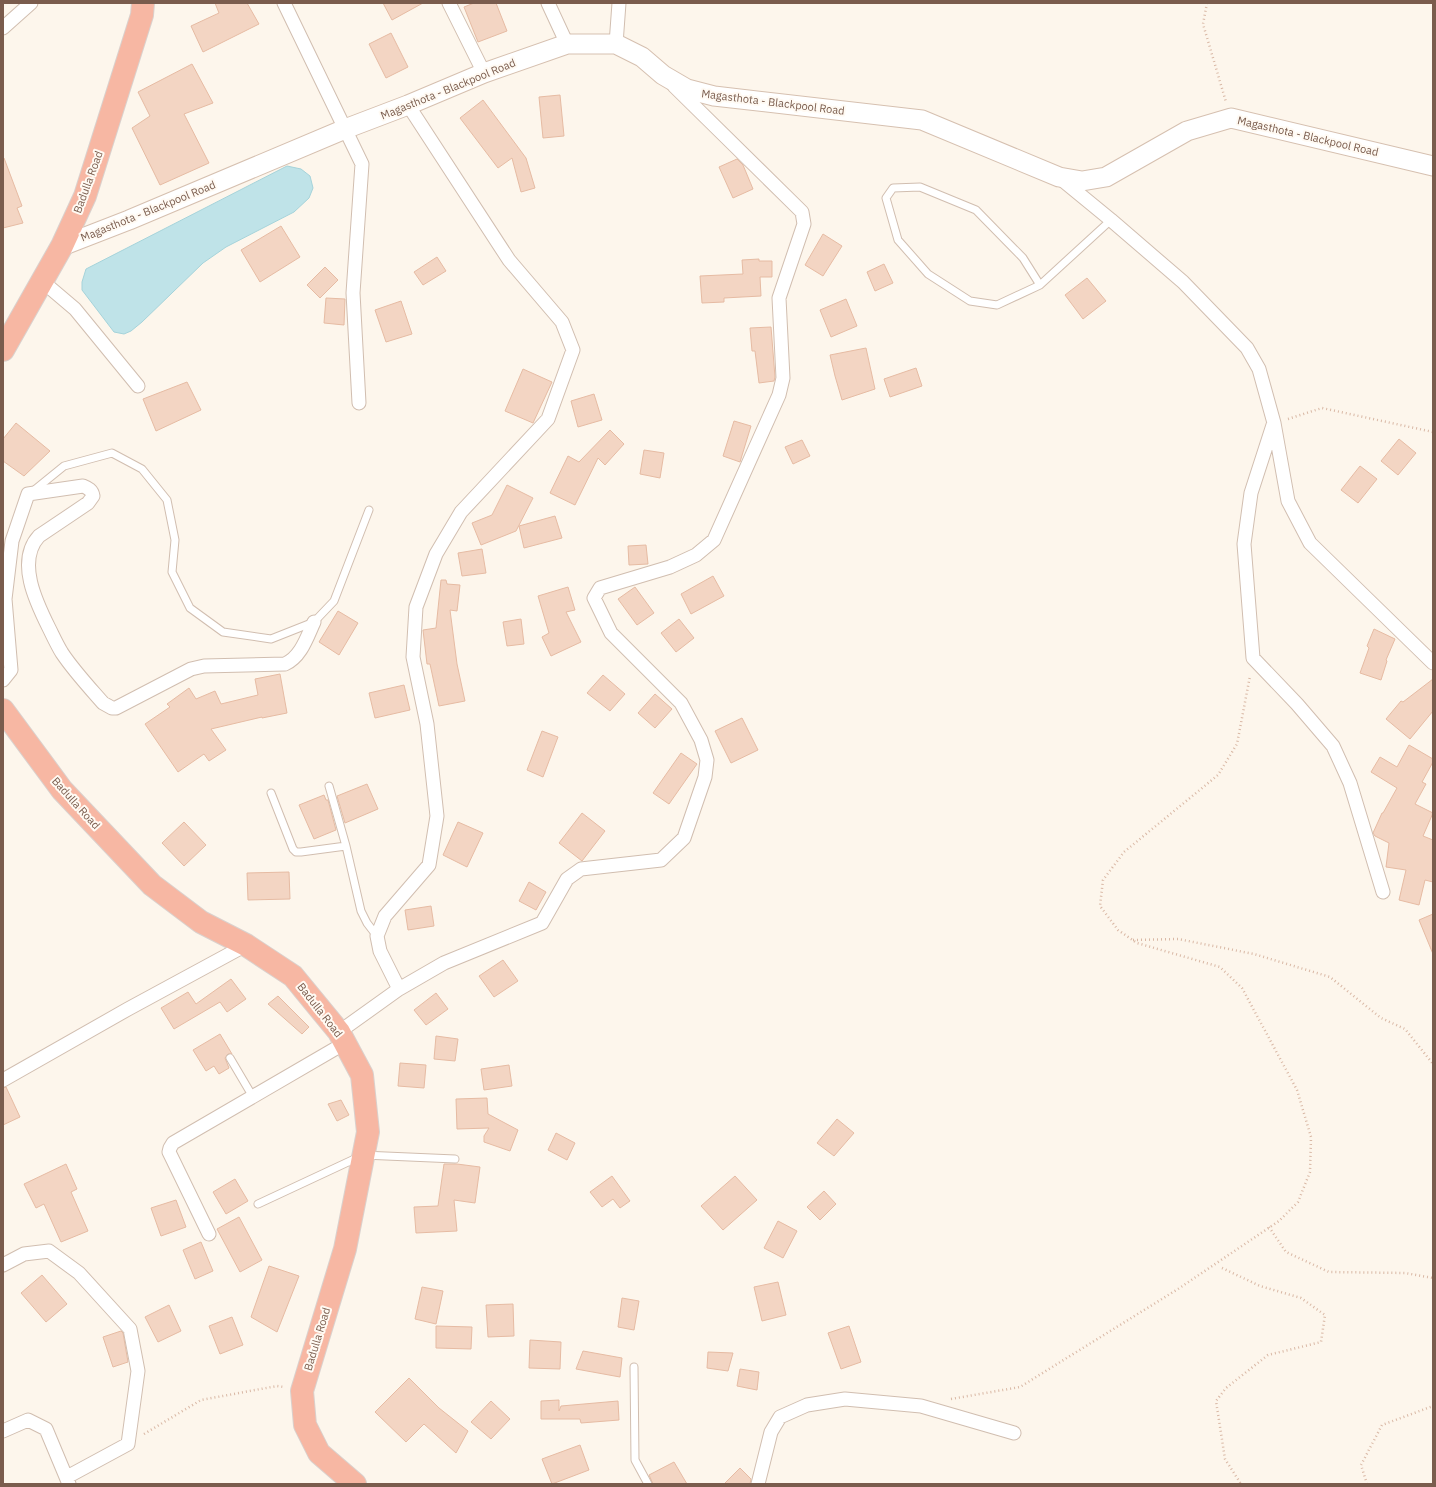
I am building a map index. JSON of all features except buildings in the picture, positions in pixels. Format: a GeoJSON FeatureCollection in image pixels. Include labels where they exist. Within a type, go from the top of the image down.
{"type":"FeatureCollection","features":[{"type":"Feature","properties":{"kind":"highway","name":"Badulla Road"},"geometry":{"type":"LineString","coordinates":[[3,350],[62,246],[85,196],[142,15],[143,3]]}},
{"type":"Feature","properties":{"kind":"highway","name":"Badulla Road"},"geometry":{"type":"LineString","coordinates":[[3,710],[62,790],[152,885],[201,922],[246,945],[293,976],[342,1038],[362,1075],[368,1132],[345,1249],[302,1391],[305,1424],[319,1453],[355,1484]]}},
{"type":"Feature","properties":{"kind":"street"},"geometry":{"type":"LineString","coordinates":[[3,28],[31,3]]}},
{"type":"Feature","properties":{"kind":"street"},"geometry":{"type":"LineString","coordinates":[[284,3],[362,164],[353,293],[359,403]]}},
{"type":"Feature","properties":{"kind":"street"},"geometry":{"type":"LineString","coordinates":[[449,3],[484,73]]}},
{"type":"Feature","properties":{"kind":"street"},"geometry":{"type":"LineString","coordinates":[[548,3],[567,44]]}},
{"type":"Feature","properties":{"kind":"street"},"geometry":{"type":"LineString","coordinates":[[616,44],[619,3]]}},
{"type":"Feature","properties":{"kind":"street","name":"Magasthota - Blackpool Road"},"geometry":{"type":"LineString","coordinates":[[62,246],[129,220],[345,129],[408,105],[484,73],[567,44],[616,44],[642,57],[663,76],[687,89],[714,96],[922,120],[1059,177],[1082,181],[1106,177],[1188,132],[1231,118],[1433,166]]}},
{"type":"Feature","properties":{"kind":"street"},"geometry":{"type":"LineString","coordinates":[[209,1234],[169,1152],[173,1143],[253,1097],[342,1038],[399,989],[444,963],[542,924],[567,879],[581,868],[661,860],[684,838],[705,777],[707,760],[701,740],[681,703],[611,633],[594,598],[600,588],[670,567],[696,555],[714,540],[779,395],[783,378],[779,298],[804,224],[802,212],[663,76]]}},
{"type":"Feature","properties":{"kind":"street"},"geometry":{"type":"LineString","coordinates":[[399,989],[380,951],[377,936],[385,916],[430,865],[437,816],[427,724],[413,656],[416,607],[436,554],[461,512],[548,419],[573,350],[562,322],[509,260],[408,105]]}},
{"type":"Feature","properties":{"kind":"street"},"geometry":{"type":"LineString","coordinates":[[1059,177],[1183,282],[1247,348],[1259,369],[1274,424],[1288,500],[1310,543],[1433,662]]}},
{"type":"Feature","properties":{"kind":"street"},"geometry":{"type":"LineString","coordinates":[[42,281],[75,309],[138,386]]}},
{"type":"Feature","properties":{"kind":"street"},"geometry":{"type":"LineString","coordinates":[[1274,424],[1251,493],[1244,544],[1253,658],[1297,704],[1333,746],[1350,783],[1383,892]]}},
{"type":"Feature","properties":{"kind":"street"},"geometry":{"type":"LineString","coordinates":[[3,680],[11,670],[5,599],[12,541],[28,494],[82,486],[88,488],[92,492],[93,496],[88,503],[35,540],[29,557],[30,580],[38,605],[62,653],[102,703],[108,706],[116,708],[191,669],[204,666],[285,664],[292,661],[298,655],[314,622]]}},
{"type":"Feature","properties":{"kind":"street"},"geometry":{"type":"LineString","coordinates":[[3,1080],[128,1009],[246,945]]}},
{"type":"Feature","properties":{"kind":"street"},"geometry":{"type":"LineString","coordinates":[[3,1265],[24,1254],[50,1251],[79,1273],[130,1329],[138,1371],[128,1444],[68,1480],[46,1429],[28,1420],[3,1431]]}},
{"type":"Feature","properties":{"kind":"street"},"geometry":{"type":"LineString","coordinates":[[758,1484],[771,1432],[780,1417],[807,1405],[845,1399],[921,1406],[1014,1433]]}},
{"type":"Feature","properties":{"kind":"lane"},"geometry":{"type":"LineString","coordinates":[[1040,285],[1023,258],[976,210],[920,187],[893,188],[886,198],[898,240],[928,274],[970,301],[997,305],[1040,285],[1111,220]]}},
{"type":"Feature","properties":{"kind":"lane"},"geometry":{"type":"LineString","coordinates":[[28,494],[64,466],[112,454],[142,469],[167,500],[175,540],[172,572],[190,608],[223,632],[271,639],[314,622],[334,601],[369,510]]}},
{"type":"Feature","properties":{"kind":"lane"},"geometry":{"type":"LineString","coordinates":[[329,786],[362,910],[367,923],[377,936]]}},
{"type":"Feature","properties":{"kind":"lane"},"geometry":{"type":"LineString","coordinates":[[271,793],[293,849],[296,852],[346,846]]}},
{"type":"Feature","properties":{"kind":"lane"},"geometry":{"type":"LineString","coordinates":[[230,1058],[253,1097]]}},
{"type":"Feature","properties":{"kind":"lane"},"geometry":{"type":"LineString","coordinates":[[258,1204],[363,1155],[454,1159]]}},
{"type":"Feature","properties":{"kind":"lane"},"geometry":{"type":"LineString","coordinates":[[634,1367],[636,1460],[648,1484]]}},
{"type":"Feature","properties":{"kind":"path"},"geometry":{"type":"LineString","coordinates":[[1207,3],[1203,24],[1231,118]]}},
{"type":"Feature","properties":{"kind":"path"},"geometry":{"type":"LineString","coordinates":[[1274,424],[1322,408],[1433,432]]}},
{"type":"Feature","properties":{"kind":"path"},"geometry":{"type":"LineString","coordinates":[[921,1406],[961,1397],[1020,1387],[1178,1289],[1279,1221],[1298,1202],[1310,1172],[1311,1137],[1297,1090],[1242,988],[1220,967],[1137,943],[1118,930],[1100,906],[1103,880],[1124,852],[1218,775],[1237,744],[1253,658]]}},
{"type":"Feature","properties":{"kind":"path"},"geometry":{"type":"LineString","coordinates":[[1132,940],[1178,939],[1254,954],[1330,977],[1381,1018],[1404,1029],[1433,1064]]}},
{"type":"Feature","properties":{"kind":"path"},"geometry":{"type":"LineString","coordinates":[[1269,1227],[1286,1252],[1329,1272],[1405,1273],[1433,1278]]}},
{"type":"Feature","properties":{"kind":"path"},"geometry":{"type":"LineString","coordinates":[[1222,1268],[1260,1286],[1301,1298],[1325,1315],[1321,1342],[1268,1355],[1226,1388],[1216,1401],[1225,1459],[1242,1484]]}},
{"type":"Feature","properties":{"kind":"path"},"geometry":{"type":"LineString","coordinates":[[128,1444],[201,1400],[277,1386],[302,1391]]}},
{"type":"Feature","properties":{"kind":"path"},"geometry":{"type":"LineString","coordinates":[[1367,1484],[1361,1465],[1382,1425],[1433,1406]]}},
{"type":"Feature","properties":{"kind":"water"},"geometry":{"type":"Polygon","coordinates":[[[287,166],[301,169],[310,176],[313,188],[309,198],[294,212],[226,247],[203,263],[131,331],[124,334],[114,332],[82,290],[82,282],[86,269],[287,166]]]}}]}
